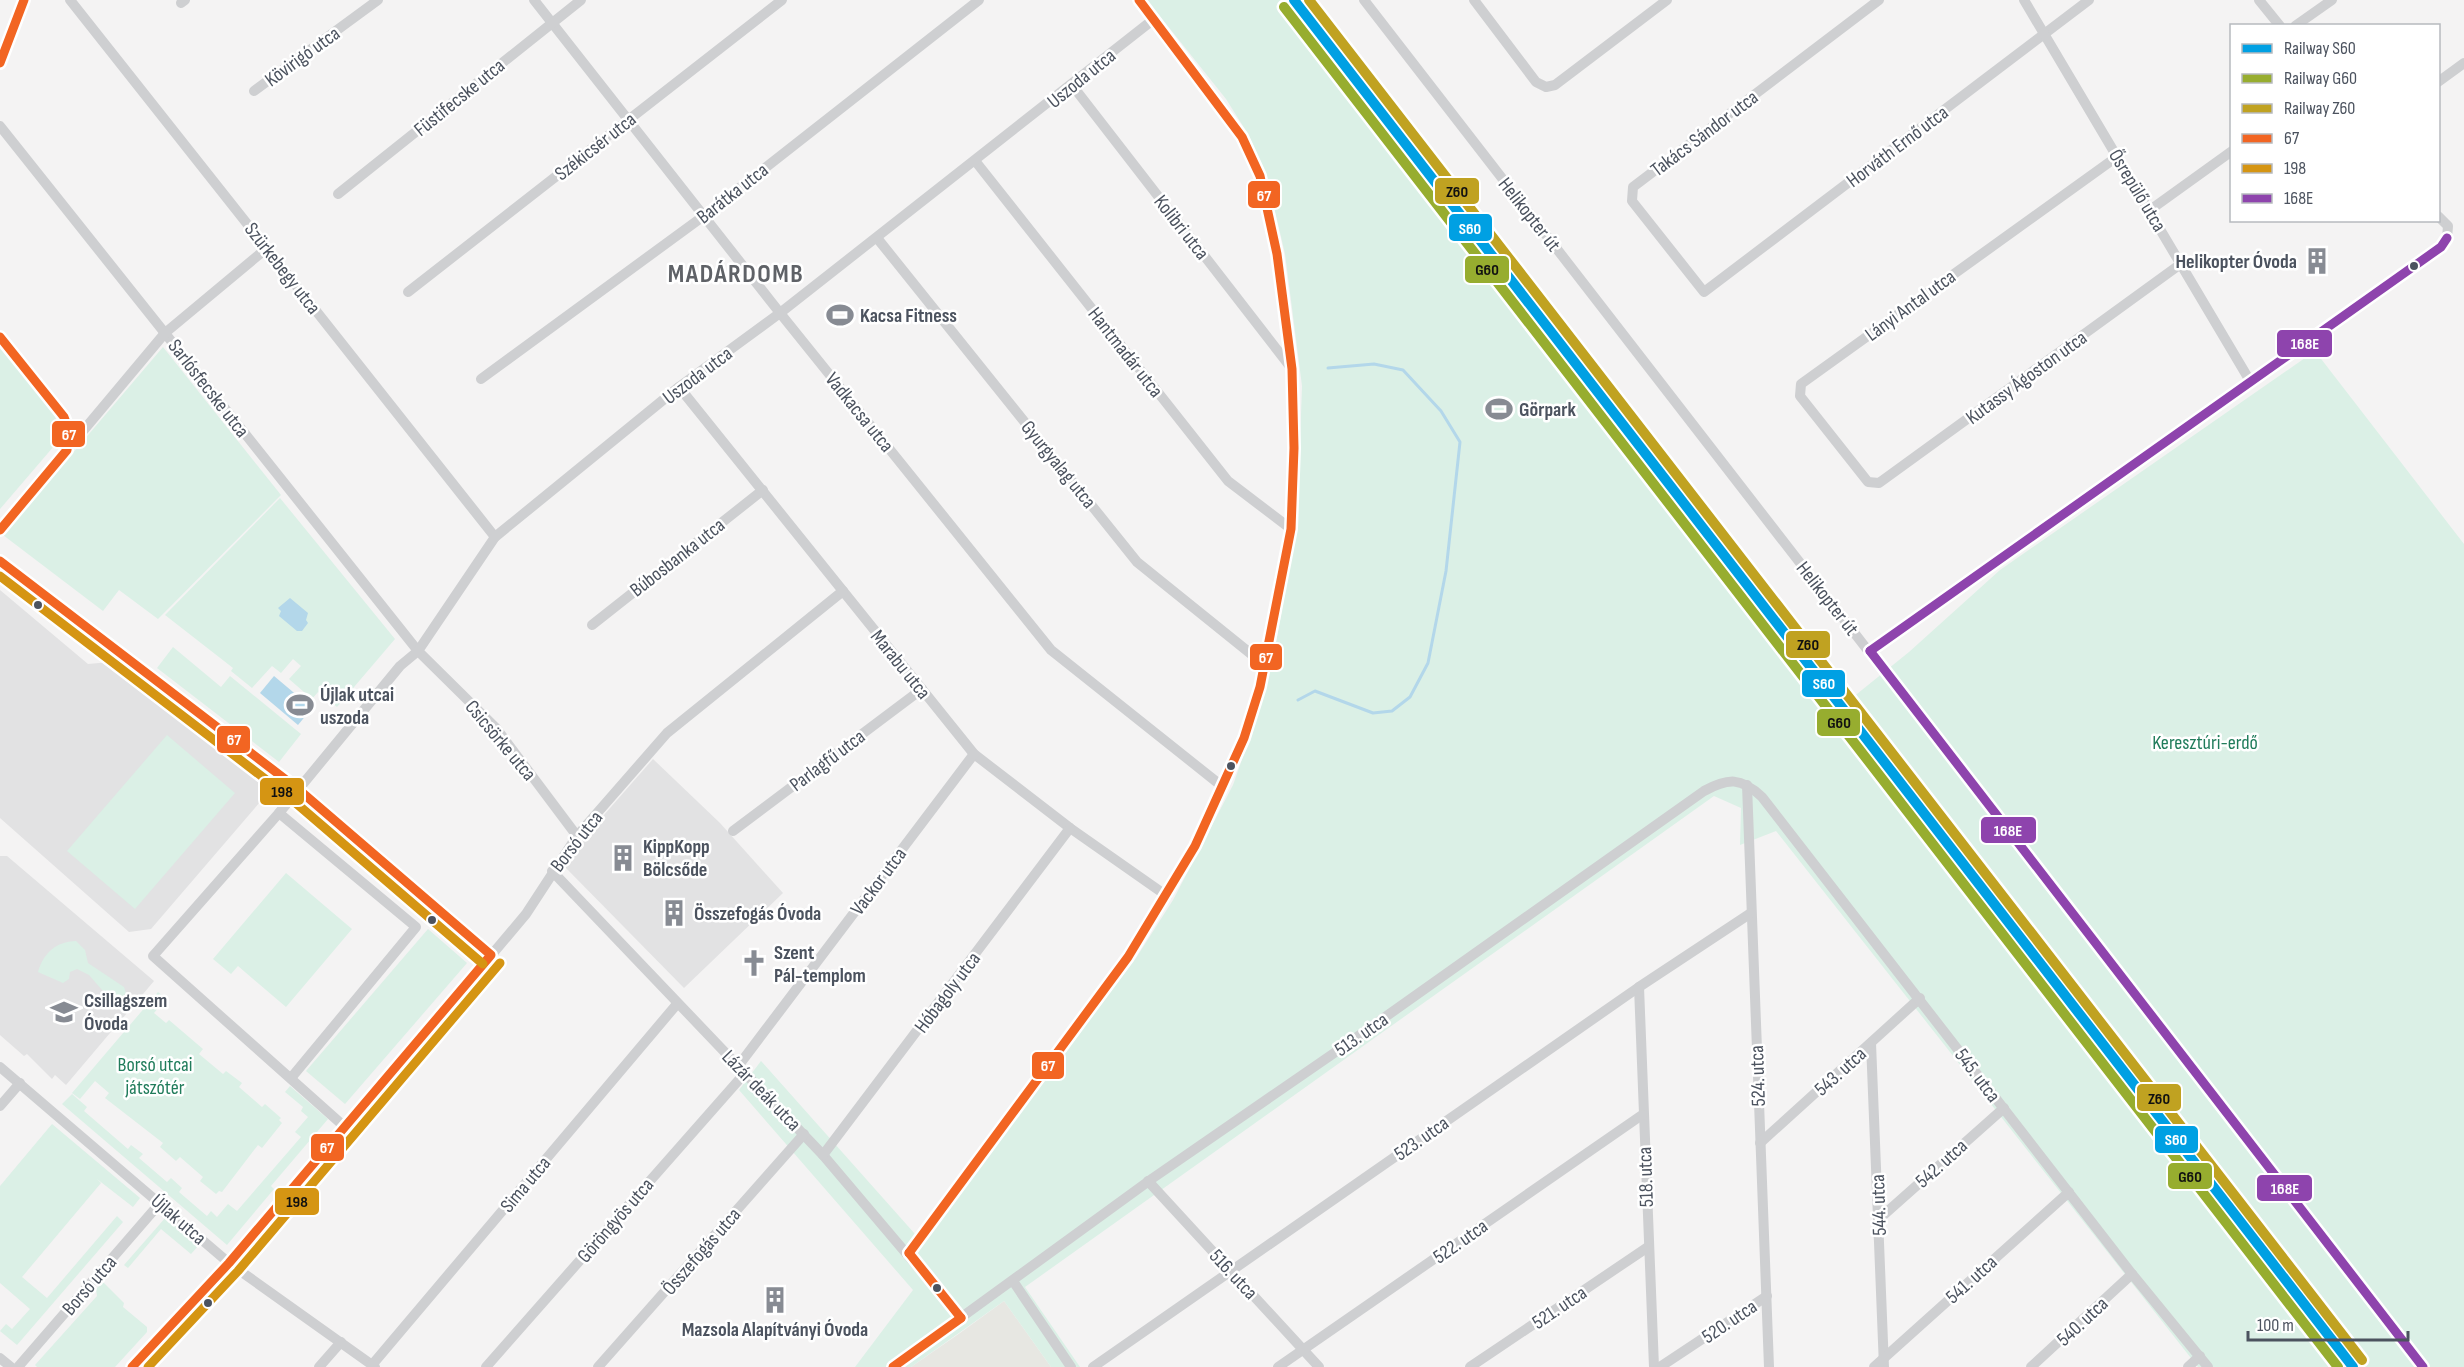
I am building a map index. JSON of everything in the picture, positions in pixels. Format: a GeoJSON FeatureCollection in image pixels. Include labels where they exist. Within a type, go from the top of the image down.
{"type":"FeatureCollection","features":[{"type":"Feature","properties":{"kind":"street"},"geometry":{"type":"LineString","coordinates":[[0,63],[24,0]]}},
{"type":"Feature","properties":{"kind":"street","name":"Szürkebegy utca"},"geometry":{"type":"LineString","coordinates":[[70,0],[495,537]]}},
{"type":"Feature","properties":{"kind":"street","name":"Kövirigó utca"},"geometry":{"type":"LineString","coordinates":[[254,91],[378,0]]}},
{"type":"Feature","properties":{"kind":"street","name":"Vadkacsa utca"},"geometry":{"type":"LineString","coordinates":[[534,0],[780,313],[1051,650],[1223,787]]}},
{"type":"Feature","properties":{"kind":"street","name":"Füstifecske utca"},"geometry":{"type":"LineString","coordinates":[[338,194],[581,0]]}},
{"type":"Feature","properties":{"kind":"street","name":"Székicsér utca"},"geometry":{"type":"LineString","coordinates":[[408,292],[782,0]]}},
{"type":"Feature","properties":{"kind":"street","name":"Barátka utca"},"geometry":{"type":"LineString","coordinates":[[481,379],[705,215],[979,0]]}},
{"type":"Feature","properties":{"kind":"street"},"geometry":{"type":"LineString","coordinates":[[909,1253],[1128,957],[1167,896],[1195,846],[1223,787],[1244,738],[1266,666],[1291,529],[1294,448],[1292,369],[1277,254],[1260,176],[1242,137],[1139,0]]}},
{"type":"Feature","properties":{"kind":"street","name":"Helikopter út"},"geometry":{"type":"LineString","coordinates":[[1364,0],[2423,1367]]}},
{"type":"Feature","properties":{"kind":"street"},"geometry":{"type":"LineString","coordinates":[[1474,0],[1536,82],[1546,87],[1555,85],[1667,0]]}},
{"type":"Feature","properties":{"kind":"street","name":"Takács Sándor utca"},"geometry":{"type":"LineString","coordinates":[[1704,292],[1632,201],[1633,187],[1879,0]]}},
{"type":"Feature","properties":{"kind":"street","name":"Ősrepülő utca"},"geometry":{"type":"LineString","coordinates":[[2024,0],[2250,381]]}},
{"type":"Feature","properties":{"kind":"street","name":"Horváth Ernő utca"},"geometry":{"type":"LineString","coordinates":[[1704,292],[2089,0]]}},
{"type":"Feature","properties":{"kind":"street"},"geometry":{"type":"LineString","coordinates":[[2259,0],[2278,24]]}},
{"type":"Feature","properties":{"kind":"street"},"geometry":{"type":"LineString","coordinates":[[2298,24],[2332,0]]}},
{"type":"Feature","properties":{"kind":"street","name":"Uszoda utca"},"geometry":{"type":"LineString","coordinates":[[298,789],[400,666],[418,651],[495,537],[679,387],[780,313],[976,162],[1154,19]]}},
{"type":"Feature","properties":{"kind":"street"},"geometry":{"type":"LineString","coordinates":[[2440,81],[2464,63]]}},
{"type":"Feature","properties":{"kind":"street","name":"Kolibri utca"},"geometry":{"type":"LineString","coordinates":[[1072,86],[1292,369]]}},
{"type":"Feature","properties":{"kind":"street","name":"Sarlósfecske utca"},"geometry":{"type":"LineString","coordinates":[[0,126],[418,651]]}},
{"type":"Feature","properties":{"kind":"street"},"geometry":{"type":"LineString","coordinates":[[2150,210],[2230,153]]}},
{"type":"Feature","properties":{"kind":"street","name":"Lányi Antal utca"},"geometry":{"type":"LineString","coordinates":[[1868,482],[1800,396],[1801,384],[2118,156]]}},
{"type":"Feature","properties":{"kind":"street","name":"Hantmadár utca"},"geometry":{"type":"LineString","coordinates":[[976,162],[1228,481],[1291,529]]}},
{"type":"Feature","properties":{"kind":"street"},"geometry":{"type":"LineString","coordinates":[[1870,651],[2441,247],[2447,238],[2448,226],[2440,217]]}},
{"type":"Feature","properties":{"kind":"street","name":"Gyurgyalag utca"},"geometry":{"type":"LineString","coordinates":[[877,238],[1137,562],[1266,666]]}},
{"type":"Feature","properties":{"kind":"street"},"geometry":{"type":"LineString","coordinates":[[0,530],[165,333],[267,248]]}},
{"type":"Feature","properties":{"kind":"street","name":"Kutassy Ágoston utca"},"geometry":{"type":"LineString","coordinates":[[1868,482],[1879,483],[2182,263]]}},
{"type":"Feature","properties":{"kind":"street"},"geometry":{"type":"LineString","coordinates":[[0,337],[68,422],[70,434],[67,450]]}},
{"type":"Feature","properties":{"kind":"street","name":"Marabu utca"},"geometry":{"type":"LineString","coordinates":[[679,387],[974,754],[1070,828],[1167,896]]}},
{"type":"Feature","properties":{"kind":"street","name":"Búbosbanka utca"},"geometry":{"type":"LineString","coordinates":[[592,625],[763,490]]}},
{"type":"Feature","properties":{"kind":"street"},"geometry":{"type":"LineString","coordinates":[[0,561],[298,789],[490,955]]}},
{"type":"Feature","properties":{"kind":"street","name":"Borsó utca"},"geometry":{"type":"LineString","coordinates":[[132,1367],[229,1263],[346,1128],[526,914],[577,836],[667,733],[843,591]]}},
{"type":"Feature","properties":{"kind":"street","name":"Csicsörke utca"},"geometry":{"type":"LineString","coordinates":[[418,651],[496,728],[577,836]]}},
{"type":"Feature","properties":{"kind":"street","name":"Parlagfű utca"},"geometry":{"type":"LineString","coordinates":[[733,831],[922,689]]}},
{"type":"Feature","properties":{"kind":"street","name":"Vackor utca"},"geometry":{"type":"LineString","coordinates":[[742,1069],[974,754]]}},
{"type":"Feature","properties":{"kind":"street","name":"513. utca"},"geometry":{"type":"LineString","coordinates":[[893,1367],[1148,1181],[1340,1049],[1704,791],[1723,781],[1747,785]]}},
{"type":"Feature","properties":{"kind":"street","name":"524. utca"},"geometry":{"type":"LineString","coordinates":[[1747,785],[1769,1367]]}},
{"type":"Feature","properties":{"kind":"street","name":"545. utca"},"geometry":{"type":"LineString","coordinates":[[1747,785],[1762,797],[2132,1274],[2208,1367]]}},
{"type":"Feature","properties":{"kind":"street"},"geometry":{"type":"LineString","coordinates":[[298,789],[153,956],[346,1128]]}},
{"type":"Feature","properties":{"kind":"street"},"geometry":{"type":"LineString","coordinates":[[279,813],[416,927],[291,1078]]}},
{"type":"Feature","properties":{"kind":"street","name":"Hóbagoly utca"},"geometry":{"type":"LineString","coordinates":[[823,1155],[1070,828]]}},
{"type":"Feature","properties":{"kind":"street","name":"Lázár deák utca"},"geometry":{"type":"LineString","coordinates":[[552,871],[804,1134],[909,1253],[961,1318]]}},
{"type":"Feature","properties":{"kind":"street","name":"523. utca"},"geometry":{"type":"LineString","coordinates":[[1093,1367],[1639,987],[1751,913]]}},
{"type":"Feature","properties":{"kind":"street","name":"518. utca"},"geometry":{"type":"LineString","coordinates":[[1639,987],[1642,1115],[1654,1367]]}},
{"type":"Feature","properties":{"kind":"street","name":"543. utca"},"geometry":{"type":"LineString","coordinates":[[1760,1143],[1920,998]]}},
{"type":"Feature","properties":{"kind":"street","name":"Sima utca"},"geometry":{"type":"LineString","coordinates":[[374,1366],[677,1004]]}},
{"type":"Feature","properties":{"kind":"street","name":"544. utca"},"geometry":{"type":"LineString","coordinates":[[1871,1043],[1884,1362]]}},
{"type":"Feature","properties":{"kind":"street","name":"Újlak utca"},"geometry":{"type":"LineString","coordinates":[[0,1066],[229,1263],[374,1366]]}},
{"type":"Feature","properties":{"kind":"street","name":"Göröngyös utca"},"geometry":{"type":"LineString","coordinates":[[486,1367],[742,1069]]}},
{"type":"Feature","properties":{"kind":"street"},"geometry":{"type":"LineString","coordinates":[[0,1106],[20,1083]]}},
{"type":"Feature","properties":{"kind":"street","name":"542. utca"},"geometry":{"type":"LineString","coordinates":[[1879,1219],[2004,1108]]}},
{"type":"Feature","properties":{"kind":"street","name":"522. utca"},"geometry":{"type":"LineString","coordinates":[[1278,1367],[1642,1115]]}},
{"type":"Feature","properties":{"kind":"street","name":"Összefogás utca"},"geometry":{"type":"LineString","coordinates":[[598,1367],[804,1134]]}},
{"type":"Feature","properties":{"kind":"street","name":"516. utca"},"geometry":{"type":"LineString","coordinates":[[1148,1181],[1319,1367]]}},
{"type":"Feature","properties":{"kind":"street","name":"541. utca"},"geometry":{"type":"LineString","coordinates":[[1874,1367],[1884,1362],[2069,1192]]}},
{"type":"Feature","properties":{"kind":"street","name":"Borsó utca"},"geometry":{"type":"LineString","coordinates":[[18,1367],[160,1203]]}},
{"type":"Feature","properties":{"kind":"street","name":"521. utca"},"geometry":{"type":"LineString","coordinates":[[1470,1367],[1648,1247]]}},
{"type":"Feature","properties":{"kind":"street","name":"540. utca"},"geometry":{"type":"LineString","coordinates":[[2031,1367],[2132,1274]]}},
{"type":"Feature","properties":{"kind":"street"},"geometry":{"type":"LineString","coordinates":[[1013,1281],[1071,1367]]}},
{"type":"Feature","properties":{"kind":"street","name":"520. utca"},"geometry":{"type":"LineString","coordinates":[[1660,1367],[1767,1296]]}},
{"type":"Feature","properties":{"kind":"street"},"geometry":{"type":"LineString","coordinates":[[319,1367],[341,1342]]}},
{"type":"Feature","properties":{"kind":"street"},"geometry":{"type":"LineString","coordinates":[[2188,1367],[2200,1356]]}},
{"type":"Feature","properties":{"kind":"street"},"geometry":{"type":"LineString","coordinates":[[0,1358],[11,1367]]}},
{"type":"Feature","properties":{"kind":"shaded area"},"geometry":{"type":"Polygon","coordinates":[[[0,590],[88,664],[110,662],[272,788],[151,929],[129,932],[0,818],[0,590]]]}},
{"type":"Feature","properties":{"kind":"shaded area"},"geometry":{"type":"Polygon","coordinates":[[[653,759],[720,823],[783,893],[684,988],[564,866],[582,840],[653,759]]]}},
{"type":"Feature","properties":{"kind":"shaded area","name":"Csillagszem Óvoda"},"geometry":{"type":"Polygon","coordinates":[[[0,856],[7,856],[154,981],[66,1085],[55,1075],[52,1079],[27,1054],[24,1056],[0,1035],[0,856]]]}},
{"type":"Feature","properties":{"kind":"shaded area"},"geometry":{"type":"Polygon","coordinates":[[[1004,1301],[1051,1367],[911,1367],[960,1333],[1004,1301]]]}},
{"type":"Feature","properties":{"kind":"green space"},"geometry":{"type":"Polygon","coordinates":[[[1147,0],[1280,0],[2344,1367],[2198,1367],[1776,831],[1740,845],[1741,808],[1714,796],[1025,1287],[1080,1367],[1051,1367],[1004,1301],[911,1367],[855,1367],[913,1290],[739,1090],[761,1061],[923,1243],[1136,958],[1173,900],[1233,785],[1255,722],[1273,659],[1297,527],[1302,386],[1285,254],[1266,173],[1248,134],[1226,99],[1147,0]]]}},
{"type":"Feature","properties":{"kind":"green space"},"geometry":{"type":"Polygon","coordinates":[[[163,347],[281,495],[158,619],[119,590],[103,611],[3,535],[163,347]]]}},
{"type":"Feature","properties":{"kind":"green space"},"geometry":{"type":"Polygon","coordinates":[[[0,348],[55,413],[58,434],[54,446],[0,509],[0,348]]]}},
{"type":"Feature","properties":{"kind":"green space","name":"Keresztúri-erdő"},"geometry":{"type":"Polygon","coordinates":[[[2315,351],[2464,544],[2464,1367],[2364,1367],[1847,702],[1909,652],[2000,570],[2315,351]]]}},
{"type":"Feature","properties":{"kind":"green space"},"geometry":{"type":"Polygon","coordinates":[[[280,498],[395,639],[337,707],[318,692],[312,699],[289,679],[301,666],[293,659],[281,673],[272,666],[252,688],[231,671],[233,668],[165,615],[280,498]]]}},
{"type":"Feature","properties":{"kind":"green space"},"geometry":{"type":"Polygon","coordinates":[[[173,647],[221,687],[230,676],[301,734],[279,762],[157,668],[173,647]]]}},
{"type":"Feature","properties":{"kind":"green space"},"geometry":{"type":"Polygon","coordinates":[[[167,735],[235,793],[135,909],[67,851],[167,735]]]}},
{"type":"Feature","properties":{"kind":"green space"},"geometry":{"type":"Polygon","coordinates":[[[286,873],[352,929],[286,1007],[238,966],[231,974],[213,959],[286,873]]]}},
{"type":"Feature","properties":{"kind":"green space"},"geometry":{"type":"Polygon","coordinates":[[[428,929],[467,963],[345,1104],[306,1071],[428,929]]]}},
{"type":"Feature","properties":{"kind":"green space"},"geometry":{"type":"Polygon","coordinates":[[[76,941],[85,950],[88,963],[124,987],[126,993],[121,998],[102,990],[89,975],[77,969],[70,972],[69,979],[63,983],[38,972],[52,949],[62,943],[76,941]]]}},
{"type":"Feature","properties":{"kind":"green space","name":"Borsó utcai játszótér"},"geometry":{"type":"Polygon","coordinates":[[[158,992],[166,999],[154,1013],[166,1023],[169,1020],[203,1049],[199,1054],[223,1074],[226,1071],[242,1083],[239,1087],[262,1107],[265,1104],[281,1118],[279,1120],[282,1123],[262,1148],[258,1145],[222,1192],[219,1191],[216,1194],[200,1181],[203,1177],[180,1157],[176,1161],[160,1147],[163,1143],[105,1098],[109,1093],[95,1081],[80,1099],[72,1093],[158,992]]]}},
{"type":"Feature","properties":{"kind":"green space"},"geometry":{"type":"Polygon","coordinates":[[[290,1086],[328,1119],[271,1186],[274,1189],[227,1245],[62,1104],[72,1094],[87,1107],[84,1111],[128,1149],[131,1145],[143,1154],[139,1158],[167,1182],[171,1178],[182,1188],[179,1192],[207,1216],[211,1211],[217,1217],[228,1204],[237,1211],[301,1137],[295,1132],[308,1117],[301,1111],[303,1107],[285,1092],[290,1086]]]}},
{"type":"Feature","properties":{"kind":"green space"},"geometry":{"type":"Polygon","coordinates":[[[52,1124],[140,1198],[133,1207],[97,1179],[101,1183],[22,1277],[47,1298],[117,1216],[123,1222],[17,1345],[0,1331],[6,1324],[12,1329],[30,1309],[0,1283],[0,1186],[52,1124]]]}},
{"type":"Feature","properties":{"kind":"green space"},"geometry":{"type":"Polygon","coordinates":[[[166,1217],[199,1245],[191,1254],[161,1229],[128,1268],[124,1265],[166,1217]]]}},
{"type":"Feature","properties":{"kind":"green space"},"geometry":{"type":"Polygon","coordinates":[[[103,1282],[124,1303],[123,1307],[147,1327],[147,1332],[115,1367],[37,1367],[35,1365],[97,1296],[96,1289],[103,1282]]]}},
{"type":"Feature","properties":{"kind":"water"},"geometry":{"type":"Polygon","coordinates":[[[290,598],[308,613],[306,620],[308,623],[302,631],[297,631],[279,616],[281,611],[278,608],[290,598]]]}},
{"type":"Feature","properties":{"kind":"water"},"geometry":{"type":"Polygon","coordinates":[[[274,676],[312,708],[298,725],[260,693],[274,676]]]}},
{"type":"Feature","properties":{"kind":"waterway"},"geometry":{"type":"LineString","coordinates":[[1298,700],[1315,691],[1373,713],[1392,711],[1410,697],[1428,663],[1446,571],[1460,442],[1441,411],[1403,370],[1374,364],[1328,368]]}},
{"type":"Feature","properties":{"kind":"rail line","name":"S60"},"geometry":{"type":"LineString","coordinates":[[1294,0],[2353,1367]]}},
{"type":"Feature","properties":{"kind":"rail line","name":"Z60"},"geometry":{"type":"LineString","coordinates":[[1309,0],[2362,1360]]}},
{"type":"Feature","properties":{"kind":"rail line","name":"G60"},"geometry":{"type":"LineString","coordinates":[[1284,7],[2338,1367]]}},
{"type":"Feature","properties":{"kind":"transit line","name":"67"},"geometry":{"type":"LineString","coordinates":[[0,63],[24,0]]}},
{"type":"Feature","properties":{"kind":"transit line","name":"67"},"geometry":{"type":"LineString","coordinates":[[909,1253],[1128,957],[1195,846],[1244,738],[1260,687],[1291,529],[1294,448],[1292,369],[1277,254],[1260,176],[1242,137],[1139,0]]}},
{"type":"Feature","properties":{"kind":"transit line","name":"168E"},"geometry":{"type":"LineString","coordinates":[[1870,651],[2441,247],[2447,238]]}},
{"type":"Feature","properties":{"kind":"transit line","name":"67"},"geometry":{"type":"LineString","coordinates":[[0,337],[64,417],[69,430],[67,450],[0,530]]}},
{"type":"Feature","properties":{"kind":"transit line","name":"67"},"geometry":{"type":"LineString","coordinates":[[0,561],[298,789],[491,955],[229,1263],[132,1367]]}},
{"type":"Feature","properties":{"kind":"transit line","name":"198"},"geometry":{"type":"LineString","coordinates":[[0,576],[290,798],[483,964]]}},
{"type":"Feature","properties":{"kind":"transit line","name":"168E"},"geometry":{"type":"LineString","coordinates":[[1870,651],[2423,1367]]}},
{"type":"Feature","properties":{"kind":"transit line","name":"198"},"geometry":{"type":"LineString","coordinates":[[148,1367],[238,1271],[500,963]]}},
{"type":"Feature","properties":{"kind":"transit line","name":"67"},"geometry":{"type":"LineString","coordinates":[[909,1253],[961,1318]]}},
{"type":"Feature","properties":{"kind":"transit line","name":"67"},"geometry":{"type":"LineString","coordinates":[[893,1367],[961,1318]]}},
{"type":"Feature","properties":{"kind":"place","name":"Helikopter Óvoda"},"geometry":{"type":"Point","coordinates":[2317,261]}},
{"type":"Feature","properties":{"kind":"place","name":"Kacsa Fitness"},"geometry":{"type":"Point","coordinates":[840,315]}},
{"type":"Feature","properties":{"kind":"place","name":"Görpark"},"geometry":{"type":"Point","coordinates":[1499,409]}},
{"type":"Feature","properties":{"kind":"place","name":"Újlak utcai uszoda"},"geometry":{"type":"Point","coordinates":[300,705]}},
{"type":"Feature","properties":{"kind":"place","name":"KippKopp Bölcsőde"},"geometry":{"type":"Point","coordinates":[623,858]}},
{"type":"Feature","properties":{"kind":"place","name":"Összefogás Óvoda"},"geometry":{"type":"Point","coordinates":[674,913]}},
{"type":"Feature","properties":{"kind":"place","name":"Szent Pál-templom"},"geometry":{"type":"Point","coordinates":[754,963]}},
{"type":"Feature","properties":{"kind":"place","name":"Csillagszem Óvoda"},"geometry":{"type":"Point","coordinates":[64,1012]}},
{"type":"Feature","properties":{"kind":"place","name":"Mazsola Alapítványi Óvoda"},"geometry":{"type":"Point","coordinates":[775,1300]}},
{"type":"Feature","properties":{"kind":"district","name":"MADÁRDOMB"},"geometry":{"type":"Point","coordinates":[736,273]}}]}
